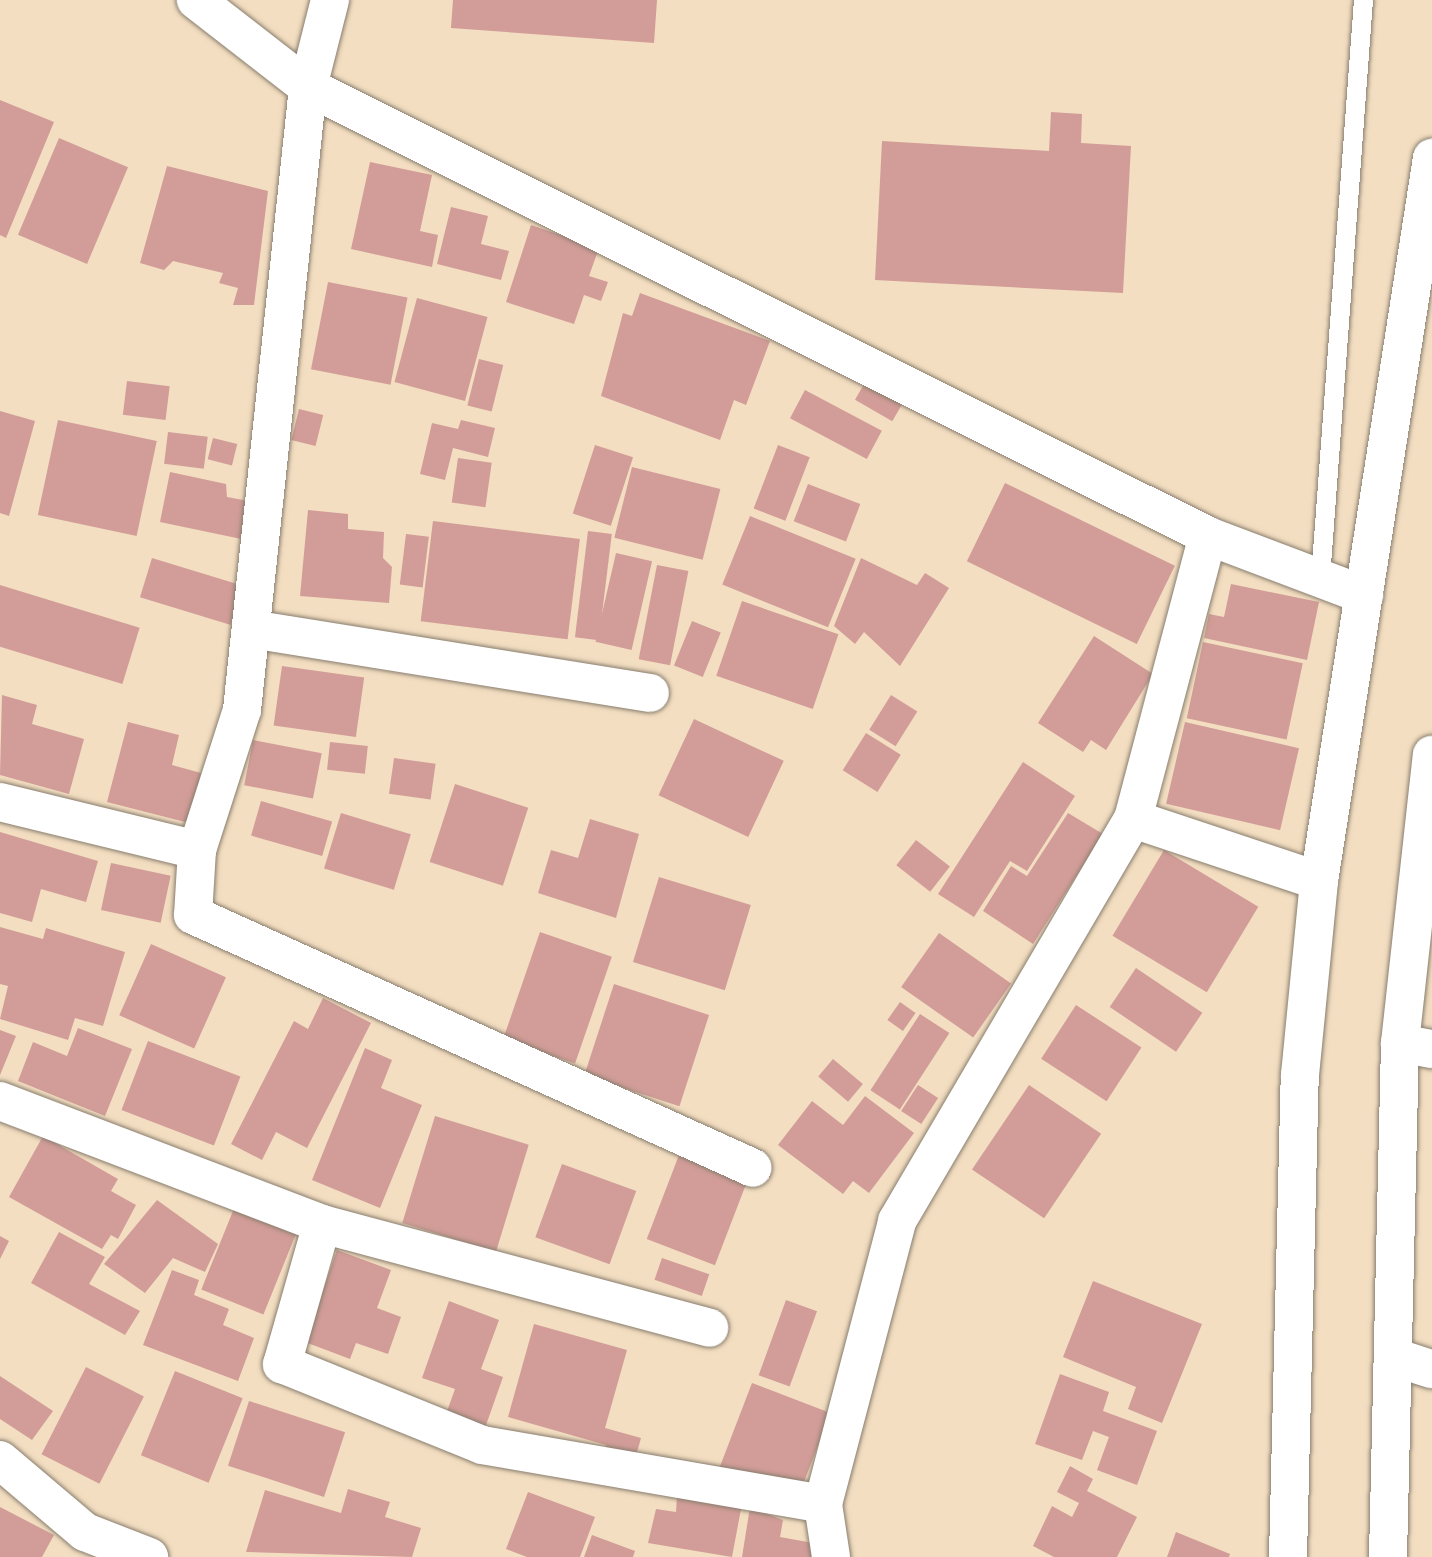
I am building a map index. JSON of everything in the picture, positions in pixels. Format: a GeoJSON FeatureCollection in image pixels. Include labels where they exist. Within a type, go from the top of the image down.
{"type":"FeatureCollection","features":[{"type":"Feature","properties":{"kind":"street"},"geometry":{"type":"LineString","coordinates":[[196,0],[308,88],[1208,536],[1364,595]]}},
{"type":"Feature","properties":{"kind":"street"},"geometry":{"type":"LineString","coordinates":[[330,0],[308,88],[242,709],[197,850],[193,915],[753,1168]]}},
{"type":"Feature","properties":{"kind":"street"},"geometry":{"type":"LineString","coordinates":[[1289,1557],[1300,1075],[1319,881],[1432,158]]}},
{"type":"Feature","properties":{"kind":"street"},"geometry":{"type":"LineString","coordinates":[[831,1557],[823,1504],[897,1221],[1133,819],[1208,536]]}},
{"type":"Feature","properties":{"kind":"street"},"geometry":{"type":"LineString","coordinates":[[251,629],[650,693]]}},
{"type":"Feature","properties":{"kind":"street"},"geometry":{"type":"LineString","coordinates":[[1388,1557],[1394,1357],[1416,1046],[1432,755]]}},
{"type":"Feature","properties":{"kind":"street"},"geometry":{"type":"LineString","coordinates":[[0,802],[197,850]]}},
{"type":"Feature","properties":{"kind":"street"},"geometry":{"type":"LineString","coordinates":[[1133,819],[1319,881]]}},
{"type":"Feature","properties":{"kind":"street"},"geometry":{"type":"LineString","coordinates":[[0,1101],[322,1224],[709,1328]]}},
{"type":"Feature","properties":{"kind":"street"},"geometry":{"type":"LineString","coordinates":[[322,1224],[282,1364],[482,1445],[823,1504]]}},
{"type":"Feature","properties":{"kind":"street"},"geometry":{"type":"LineString","coordinates":[[1394,1357],[1432,1369]]}},
{"type":"Feature","properties":{"kind":"street"},"geometry":{"type":"LineString","coordinates":[[0,1460],[85,1532],[149,1557]]}},
{"type":"Feature","properties":{"kind":"lane"},"geometry":{"type":"LineString","coordinates":[[1320,578],[1363,0]]}},
{"type":"Feature","properties":{"kind":"building"},"geometry":{"type":"Polygon","coordinates":[[[453,0],[657,0],[654,43],[451,28],[453,0]]]}},
{"type":"Feature","properties":{"kind":"building"},"geometry":{"type":"Polygon","coordinates":[[[0,100],[54,122],[6,238],[0,235],[0,100]]]}},
{"type":"Feature","properties":{"kind":"building"},"geometry":{"type":"Polygon","coordinates":[[[1051,112],[1082,114],[1081,143],[1131,146],[1123,293],[875,280],[882,141],[1049,151],[1051,112]]]}},
{"type":"Feature","properties":{"kind":"building"},"geometry":{"type":"Polygon","coordinates":[[[59,138],[128,167],[87,264],[18,235],[59,138]]]}},
{"type":"Feature","properties":{"kind":"building"},"geometry":{"type":"Polygon","coordinates":[[[370,162],[432,175],[420,231],[438,235],[432,267],[351,249],[370,162]]]}},
{"type":"Feature","properties":{"kind":"building"},"geometry":{"type":"Polygon","coordinates":[[[167,166],[268,191],[254,305],[233,305],[238,288],[219,283],[223,273],[173,261],[164,270],[140,263],[167,166]]]}},
{"type":"Feature","properties":{"kind":"building"},"geometry":{"type":"Polygon","coordinates":[[[451,207],[488,216],[481,244],[509,251],[501,280],[437,264],[451,207]]]}},
{"type":"Feature","properties":{"kind":"building"},"geometry":{"type":"Polygon","coordinates":[[[531,225],[599,248],[589,276],[608,282],[601,301],[584,295],[574,324],[506,302],[531,225]]]}},
{"type":"Feature","properties":{"kind":"building"},"geometry":{"type":"Polygon","coordinates":[[[328,282],[408,297],[391,385],[311,369],[328,282]]]}},
{"type":"Feature","properties":{"kind":"building"},"geometry":{"type":"Polygon","coordinates":[[[640,293],[770,341],[746,405],[734,400],[720,440],[601,396],[623,313],[632,316],[640,293]]]}},
{"type":"Feature","properties":{"kind":"building"},"geometry":{"type":"Polygon","coordinates":[[[417,298],[488,317],[465,401],[394,382],[417,298]]]}},
{"type":"Feature","properties":{"kind":"building"},"geometry":{"type":"Polygon","coordinates":[[[479,359],[503,365],[492,412],[467,406],[479,359]]]}},
{"type":"Feature","properties":{"kind":"building"},"geometry":{"type":"Polygon","coordinates":[[[867,379],[904,400],[892,421],[855,400],[867,379]]]}},
{"type":"Feature","properties":{"kind":"building"},"geometry":{"type":"Polygon","coordinates":[[[127,381],[170,386],[166,420],[123,415],[127,381]]]}},
{"type":"Feature","properties":{"kind":"building"},"geometry":{"type":"Polygon","coordinates":[[[805,390],[882,431],[867,459],[790,418],[805,390]]]}},
{"type":"Feature","properties":{"kind":"building"},"geometry":{"type":"Polygon","coordinates":[[[299,409],[323,415],[316,446],[291,440],[299,409]]]}},
{"type":"Feature","properties":{"kind":"building"},"geometry":{"type":"Polygon","coordinates":[[[0,411],[35,421],[9,516],[0,513],[0,411]]]}},
{"type":"Feature","properties":{"kind":"building"},"geometry":{"type":"Polygon","coordinates":[[[58,420],[157,441],[137,536],[38,515],[58,420]]]}},
{"type":"Feature","properties":{"kind":"building"},"geometry":{"type":"Polygon","coordinates":[[[461,420],[495,428],[488,457],[453,448],[445,480],[420,474],[432,423],[458,429],[461,420]]]}},
{"type":"Feature","properties":{"kind":"building"},"geometry":{"type":"Polygon","coordinates":[[[168,432],[208,437],[204,469],[164,464],[168,432]]]}},
{"type":"Feature","properties":{"kind":"building"},"geometry":{"type":"Polygon","coordinates":[[[213,438],[237,444],[232,465],[208,459],[213,438]]]}},
{"type":"Feature","properties":{"kind":"building"},"geometry":{"type":"Polygon","coordinates":[[[595,445],[633,457],[611,526],[573,513],[595,445]]]}},
{"type":"Feature","properties":{"kind":"building"},"geometry":{"type":"Polygon","coordinates":[[[778,445],[810,457],[785,521],[754,508],[778,445]]]}},
{"type":"Feature","properties":{"kind":"building"},"geometry":{"type":"Polygon","coordinates":[[[458,458],[492,463],[485,507],[452,503],[458,458]]]}},
{"type":"Feature","properties":{"kind":"building"},"geometry":{"type":"Polygon","coordinates":[[[632,467],[720,489],[703,560],[614,538],[632,467]]]}},
{"type":"Feature","properties":{"kind":"building"},"geometry":{"type":"Polygon","coordinates":[[[170,472],[226,484],[227,497],[254,502],[246,540],[160,522],[170,472]]]}},
{"type":"Feature","properties":{"kind":"building"},"geometry":{"type":"Polygon","coordinates":[[[1005,483],[1175,566],[1137,644],[967,561],[1005,483]]]}},
{"type":"Feature","properties":{"kind":"building"},"geometry":{"type":"Polygon","coordinates":[[[808,484],[860,504],[846,541],[794,521],[808,484]]]}},
{"type":"Feature","properties":{"kind":"building"},"geometry":{"type":"Polygon","coordinates":[[[308,510],[348,514],[348,529],[384,532],[383,558],[392,567],[389,603],[300,596],[308,510]]]}},
{"type":"Feature","properties":{"kind":"building"},"geometry":{"type":"Polygon","coordinates":[[[750,516],[856,559],[828,627],[722,585],[750,516]]]}},
{"type":"Feature","properties":{"kind":"building"},"geometry":{"type":"Polygon","coordinates":[[[433,521],[580,539],[568,639],[421,621],[433,521]]]}},
{"type":"Feature","properties":{"kind":"building"},"geometry":{"type":"Polygon","coordinates":[[[588,531],[612,534],[599,640],[575,637],[588,531]]]}},
{"type":"Feature","properties":{"kind":"building"},"geometry":{"type":"Polygon","coordinates":[[[406,534],[429,537],[423,587],[400,585],[406,534]]]}},
{"type":"Feature","properties":{"kind":"building"},"geometry":{"type":"Polygon","coordinates":[[[616,553],[652,561],[632,650],[596,642],[616,553]]]}},
{"type":"Feature","properties":{"kind":"building"},"geometry":{"type":"Polygon","coordinates":[[[152,558],[243,586],[231,625],[140,597],[152,558]]]}},
{"type":"Feature","properties":{"kind":"building"},"geometry":{"type":"Polygon","coordinates":[[[861,558],[917,585],[925,573],[949,588],[900,666],[864,632],[855,644],[834,626],[861,558]]]}},
{"type":"Feature","properties":{"kind":"building"},"geometry":{"type":"Polygon","coordinates":[[[657,565],[688,571],[670,665],[639,659],[657,565]]]}},
{"type":"Feature","properties":{"kind":"building"},"geometry":{"type":"Polygon","coordinates":[[[1231,584],[1319,602],[1307,660],[1204,638],[1209,614],[1224,617],[1231,584]]]}},
{"type":"Feature","properties":{"kind":"building"},"geometry":{"type":"Polygon","coordinates":[[[0,585],[140,628],[122,684],[0,647],[0,585]]]}},
{"type":"Feature","properties":{"kind":"building"},"geometry":{"type":"Polygon","coordinates":[[[742,601],[838,634],[813,709],[716,676],[742,601]]]}},
{"type":"Feature","properties":{"kind":"building"},"geometry":{"type":"Polygon","coordinates":[[[692,621],[721,633],[703,677],[674,666],[692,621]]]}},
{"type":"Feature","properties":{"kind":"building"},"geometry":{"type":"Polygon","coordinates":[[[1094,636],[1153,674],[1106,750],[1091,740],[1083,752],[1038,723],[1094,636]]]}},
{"type":"Feature","properties":{"kind":"building"},"geometry":{"type":"Polygon","coordinates":[[[1203,642],[1303,663],[1287,740],[1187,718],[1203,642]]]}},
{"type":"Feature","properties":{"kind":"building"},"geometry":{"type":"Polygon","coordinates":[[[282,666],[364,678],[356,737],[274,725],[282,666]]]}},
{"type":"Feature","properties":{"kind":"building"},"geometry":{"type":"Polygon","coordinates":[[[2,695],[37,705],[32,724],[84,739],[69,794],[0,775],[2,695]]]}},
{"type":"Feature","properties":{"kind":"building"},"geometry":{"type":"Polygon","coordinates":[[[891,695],[917,711],[896,746],[869,730],[891,695]]]}},
{"type":"Feature","properties":{"kind":"building"},"geometry":{"type":"Polygon","coordinates":[[[694,719],[784,761],[748,837],[659,795],[694,719]]]}},
{"type":"Feature","properties":{"kind":"building"},"geometry":{"type":"Polygon","coordinates":[[[128,722],[179,735],[172,765],[201,773],[189,823],[107,802],[128,722]]]}},
{"type":"Feature","properties":{"kind":"building"},"geometry":{"type":"Polygon","coordinates":[[[1185,722],[1299,748],[1280,830],[1166,804],[1185,722]]]}},
{"type":"Feature","properties":{"kind":"building"},"geometry":{"type":"Polygon","coordinates":[[[866,733],[901,755],[877,792],[843,770],[866,733]]]}},
{"type":"Feature","properties":{"kind":"building"},"geometry":{"type":"Polygon","coordinates":[[[253,740],[322,753],[313,799],[244,785],[253,740]]]}},
{"type":"Feature","properties":{"kind":"building"},"geometry":{"type":"Polygon","coordinates":[[[330,742],[368,746],[365,774],[327,770],[330,742]]]}},
{"type":"Feature","properties":{"kind":"building"},"geometry":{"type":"Polygon","coordinates":[[[394,758],[436,764],[431,799],[389,794],[394,758]]]}},
{"type":"Feature","properties":{"kind":"building"},"geometry":{"type":"Polygon","coordinates":[[[1023,762],[1075,796],[1027,871],[1010,861],[974,917],[938,894],[1023,762]]]}},
{"type":"Feature","properties":{"kind":"building"},"geometry":{"type":"Polygon","coordinates":[[[455,784],[528,808],[503,886],[430,862],[455,784]]]}},
{"type":"Feature","properties":{"kind":"building"},"geometry":{"type":"Polygon","coordinates":[[[261,801],[332,821],[322,856],[251,836],[261,801]]]}},
{"type":"Feature","properties":{"kind":"building"},"geometry":{"type":"Polygon","coordinates":[[[341,813],[411,834],[394,890],[324,868],[341,813]]]}},
{"type":"Feature","properties":{"kind":"building"},"geometry":{"type":"Polygon","coordinates":[[[1068,813],[1103,834],[1033,944],[983,911],[1011,866],[1027,876],[1068,813]]]}},
{"type":"Feature","properties":{"kind":"building"},"geometry":{"type":"Polygon","coordinates":[[[590,819],[639,834],[616,918],[538,893],[551,850],[578,858],[590,819]]]}},
{"type":"Feature","properties":{"kind":"building"},"geometry":{"type":"Polygon","coordinates":[[[0,832],[98,861],[86,902],[41,889],[32,922],[0,913],[0,832]]]}},
{"type":"Feature","properties":{"kind":"building"},"geometry":{"type":"Polygon","coordinates":[[[916,840],[950,866],[930,892],[896,865],[916,840]]]}},
{"type":"Feature","properties":{"kind":"building"},"geometry":{"type":"Polygon","coordinates":[[[1164,850],[1258,907],[1207,992],[1112,936],[1164,850]]]}},
{"type":"Feature","properties":{"kind":"building"},"geometry":{"type":"Polygon","coordinates":[[[111,863],[171,876],[161,923],[101,910],[111,863]]]}},
{"type":"Feature","properties":{"kind":"building"},"geometry":{"type":"Polygon","coordinates":[[[659,877],[751,905],[725,990],[633,962],[659,877]]]}},
{"type":"Feature","properties":{"kind":"building"},"geometry":{"type":"Polygon","coordinates":[[[0,927],[43,939],[46,928],[125,952],[103,1026],[75,1018],[68,1040],[0,1019],[8,986],[0,984],[0,927]]]}},
{"type":"Feature","properties":{"kind":"building"},"geometry":{"type":"Polygon","coordinates":[[[540,932],[612,957],[575,1064],[503,1039],[540,932]]]}},
{"type":"Feature","properties":{"kind":"building"},"geometry":{"type":"Polygon","coordinates":[[[939,933],[1011,983],[973,1038],[901,987],[939,933]]]}},
{"type":"Feature","properties":{"kind":"building"},"geometry":{"type":"Polygon","coordinates":[[[151,944],[226,977],[194,1049],[119,1015],[151,944]]]}},
{"type":"Feature","properties":{"kind":"building"},"geometry":{"type":"Polygon","coordinates":[[[1136,968],[1202,1013],[1176,1052],[1110,1007],[1136,968]]]}},
{"type":"Feature","properties":{"kind":"building"},"geometry":{"type":"Polygon","coordinates":[[[614,984],[709,1015],[679,1106],[584,1075],[614,984]]]}},
{"type":"Feature","properties":{"kind":"building"},"geometry":{"type":"Polygon","coordinates":[[[323,998],[371,1023],[307,1148],[276,1132],[262,1160],[231,1144],[294,1021],[308,1029],[323,998]]]}},
{"type":"Feature","properties":{"kind":"building"},"geometry":{"type":"Polygon","coordinates":[[[900,1002],[916,1013],[903,1031],[887,1020],[900,1002]]]}},
{"type":"Feature","properties":{"kind":"building"},"geometry":{"type":"Polygon","coordinates":[[[1076,1005],[1141,1047],[1107,1101],[1041,1059],[1076,1005]]]}},
{"type":"Feature","properties":{"kind":"building"},"geometry":{"type":"Polygon","coordinates":[[[920,1014],[949,1033],[900,1109],[870,1090],[920,1014]]]}},
{"type":"Feature","properties":{"kind":"building"},"geometry":{"type":"Polygon","coordinates":[[[78,1028],[132,1049],[105,1116],[18,1081],[33,1042],[67,1056],[78,1028]]]}},
{"type":"Feature","properties":{"kind":"building"},"geometry":{"type":"Polygon","coordinates":[[[0,1030],[16,1036],[0,1075],[0,1030]]]}},
{"type":"Feature","properties":{"kind":"building"},"geometry":{"type":"Polygon","coordinates":[[[148,1041],[240,1076],[214,1146],[121,1110],[148,1041]]]}},
{"type":"Feature","properties":{"kind":"building"},"geometry":{"type":"Polygon","coordinates":[[[365,1048],[392,1060],[381,1088],[422,1105],[380,1208],[312,1180],[365,1048]]]}},
{"type":"Feature","properties":{"kind":"building"},"geometry":{"type":"Polygon","coordinates":[[[833,1059],[863,1084],[848,1102],[818,1077],[833,1059]]]}},
{"type":"Feature","properties":{"kind":"building"},"geometry":{"type":"Polygon","coordinates":[[[918,1085],[938,1098],[921,1124],[901,1111],[918,1085]]]}},
{"type":"Feature","properties":{"kind":"building"},"geometry":{"type":"Polygon","coordinates":[[[1029,1085],[1101,1134],[1044,1218],[972,1170],[1029,1085]]]}},
{"type":"Feature","properties":{"kind":"building"},"geometry":{"type":"Polygon","coordinates":[[[865,1096],[914,1133],[869,1193],[853,1181],[843,1194],[778,1145],[812,1101],[843,1125],[865,1096]]]}},
{"type":"Feature","properties":{"kind":"building"},"geometry":{"type":"Polygon","coordinates":[[[435,1116],[529,1145],[496,1252],[402,1223],[435,1116]]]}},
{"type":"Feature","properties":{"kind":"building"},"geometry":{"type":"Polygon","coordinates":[[[43,1136],[118,1179],[111,1191],[136,1205],[118,1239],[111,1235],[102,1249],[9,1197],[43,1136]]]}},
{"type":"Feature","properties":{"kind":"building"},"geometry":{"type":"Polygon","coordinates":[[[679,1155],[747,1181],[715,1265],[647,1239],[679,1155]]]}},
{"type":"Feature","properties":{"kind":"building"},"geometry":{"type":"Polygon","coordinates":[[[562,1164],[636,1191],[610,1264],[535,1237],[562,1164]]]}},
{"type":"Feature","properties":{"kind":"building"},"geometry":{"type":"Polygon","coordinates":[[[157,1200],[218,1244],[205,1272],[173,1258],[145,1293],[104,1264],[157,1200]]]}},
{"type":"Feature","properties":{"kind":"building"},"geometry":{"type":"Polygon","coordinates":[[[235,1206],[297,1231],[263,1315],[201,1289],[235,1206]]]}},
{"type":"Feature","properties":{"kind":"building"},"geometry":{"type":"Polygon","coordinates":[[[59,1232],[105,1257],[89,1284],[140,1311],[125,1335],[31,1283],[59,1232]]]}},
{"type":"Feature","properties":{"kind":"building"},"geometry":{"type":"Polygon","coordinates":[[[0,1236],[9,1241],[0,1259],[0,1236]]]}},
{"type":"Feature","properties":{"kind":"building"},"geometry":{"type":"Polygon","coordinates":[[[337,1250],[391,1270],[377,1308],[401,1317],[388,1354],[356,1343],[350,1359],[305,1342],[337,1250]]]}},
{"type":"Feature","properties":{"kind":"building"},"geometry":{"type":"Polygon","coordinates":[[[662,1258],[709,1274],[702,1296],[655,1280],[662,1258]]]}},
{"type":"Feature","properties":{"kind":"building"},"geometry":{"type":"Polygon","coordinates":[[[172,1270],[199,1280],[194,1295],[229,1309],[223,1325],[254,1338],[238,1381],[143,1345],[172,1270]]]}},
{"type":"Feature","properties":{"kind":"building"},"geometry":{"type":"Polygon","coordinates":[[[1093,1281],[1202,1324],[1162,1423],[1128,1409],[1136,1387],[1063,1357],[1093,1281]]]}},
{"type":"Feature","properties":{"kind":"building"},"geometry":{"type":"Polygon","coordinates":[[[786,1300],[817,1311],[790,1386],[759,1375],[786,1300]]]}},
{"type":"Feature","properties":{"kind":"building"},"geometry":{"type":"Polygon","coordinates":[[[449,1301],[499,1320],[481,1369],[503,1377],[485,1428],[446,1414],[455,1389],[422,1378],[449,1301]]]}},
{"type":"Feature","properties":{"kind":"building"},"geometry":{"type":"Polygon","coordinates":[[[534,1324],[627,1350],[605,1428],[641,1438],[634,1463],[604,1455],[606,1445],[508,1417],[534,1324]]]}},
{"type":"Feature","properties":{"kind":"building"},"geometry":{"type":"Polygon","coordinates":[[[86,1367],[144,1397],[99,1484],[42,1454],[86,1367]]]}},
{"type":"Feature","properties":{"kind":"building"},"geometry":{"type":"Polygon","coordinates":[[[175,1371],[243,1398],[209,1483],[141,1455],[175,1371]]]}},
{"type":"Feature","properties":{"kind":"building"},"geometry":{"type":"Polygon","coordinates":[[[1060,1374],[1109,1392],[1103,1411],[1157,1431],[1137,1485],[1097,1470],[1109,1437],[1093,1431],[1082,1460],[1035,1444],[1060,1374]]]}},
{"type":"Feature","properties":{"kind":"building"},"geometry":{"type":"Polygon","coordinates":[[[0,1376],[53,1411],[32,1440],[0,1419],[0,1376]]]}},
{"type":"Feature","properties":{"kind":"building"},"geometry":{"type":"Polygon","coordinates":[[[752,1383],[830,1413],[798,1497],[720,1467],[752,1383]]]}},
{"type":"Feature","properties":{"kind":"building"},"geometry":{"type":"Polygon","coordinates":[[[249,1401],[345,1432],[324,1497],[228,1466],[249,1401]]]}},
{"type":"Feature","properties":{"kind":"building"},"geometry":{"type":"Polygon","coordinates":[[[1070,1466],[1093,1479],[1087,1491],[1137,1517],[1117,1557],[1054,1557],[1033,1546],[1052,1506],[1072,1517],[1079,1503],[1057,1492],[1070,1466]]]}},
{"type":"Feature","properties":{"kind":"building"},"geometry":{"type":"Polygon","coordinates":[[[348,1489],[390,1502],[385,1517],[421,1528],[412,1557],[246,1552],[265,1490],[341,1513],[348,1489]]]}},
{"type":"Feature","properties":{"kind":"building"},"geometry":{"type":"Polygon","coordinates":[[[528,1492],[595,1517],[580,1557],[527,1557],[506,1549],[528,1492]]]}},
{"type":"Feature","properties":{"kind":"building"},"geometry":{"type":"Polygon","coordinates":[[[677,1496],[741,1509],[732,1557],[648,1543],[656,1509],[676,1512],[677,1496]]]}},
{"type":"Feature","properties":{"kind":"building"},"geometry":{"type":"Polygon","coordinates":[[[0,1507],[54,1535],[42,1557],[0,1557],[0,1507]]]}},
{"type":"Feature","properties":{"kind":"building"},"geometry":{"type":"Polygon","coordinates":[[[750,1507],[783,1520],[780,1537],[813,1543],[811,1557],[742,1557],[750,1507]]]}},
{"type":"Feature","properties":{"kind":"building"},"geometry":{"type":"Polygon","coordinates":[[[1176,1532],[1230,1554],[1229,1557],[1167,1557],[1176,1532]]]}},
{"type":"Feature","properties":{"kind":"building"},"geometry":{"type":"Polygon","coordinates":[[[592,1535],[635,1551],[633,1557],[584,1557],[592,1535]]]}}]}
